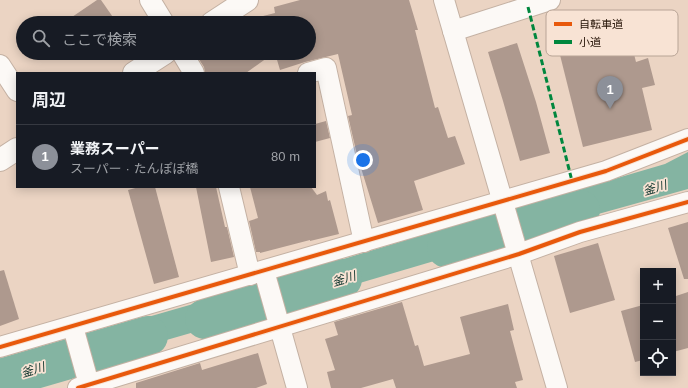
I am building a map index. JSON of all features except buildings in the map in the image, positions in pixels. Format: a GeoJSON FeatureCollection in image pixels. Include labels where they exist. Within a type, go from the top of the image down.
{"type":"FeatureCollection","features":[{"type":"Feature","properties":{"kind":"street"},"geometry":{"type":"LineString","coordinates":[[150,0],[160,16]]}},
{"type":"Feature","properties":{"kind":"street"},"geometry":{"type":"LineString","coordinates":[[223,16],[248,0]]}},
{"type":"Feature","properties":{"kind":"street"},"geometry":{"type":"LineString","coordinates":[[444,0],[557,388]]}},
{"type":"Feature","properties":{"kind":"street"},"geometry":{"type":"LineString","coordinates":[[453,31],[550,0]]}},
{"type":"Feature","properties":{"kind":"street"},"geometry":{"type":"LineString","coordinates":[[136,72],[154,60]]}},
{"type":"Feature","properties":{"kind":"street"},"geometry":{"type":"LineString","coordinates":[[186,60],[193,72]]}},
{"type":"Feature","properties":{"kind":"street"},"geometry":{"type":"LineString","coordinates":[[0,65],[16,89]]}},
{"type":"Feature","properties":{"kind":"street"},"geometry":{"type":"LineString","coordinates":[[312,72],[326,68],[364,242]]}},
{"type":"Feature","properties":{"kind":"street"},"geometry":{"type":"LineString","coordinates":[[0,348],[364,242],[505,206],[606,171],[688,139]]}},
{"type":"Feature","properties":{"kind":"street"},"geometry":{"type":"LineString","coordinates":[[0,160],[16,150]]}},
{"type":"Feature","properties":{"kind":"street"},"geometry":{"type":"LineString","coordinates":[[229,188],[257,273],[279,327],[297,388]]}},
{"type":"Feature","properties":{"kind":"street"},"geometry":{"type":"LineString","coordinates":[[73,326],[86,387],[279,327],[517,249],[688,202]]}},
{"type":"Feature","properties":{"kind":"water"},"geometry":{"type":"Polygon","coordinates":[[[688,152],[688,189],[530,233],[522,206],[665,164],[688,152]]]}},
{"type":"Feature","properties":{"kind":"water"},"geometry":{"type":"Polygon","coordinates":[[[495,213],[502,241],[292,303],[284,277],[495,213]]]}},
{"type":"Feature","properties":{"kind":"water"},"geometry":{"type":"Polygon","coordinates":[[[252,287],[260,313],[97,360],[89,334],[252,287]]]}},
{"type":"Feature","properties":{"kind":"water"},"geometry":{"type":"Polygon","coordinates":[[[65,342],[73,369],[11,388],[0,388],[0,362],[65,342]]]}},
{"type":"Feature","properties":{"kind":"waterway","name":"釜川"},"geometry":{"type":"LineString","coordinates":[[447,248],[580,210]]}},
{"type":"Feature","properties":{"kind":"waterway","name":"釜川"},"geometry":{"type":"LineString","coordinates":[[205,319],[342,279]]}},
{"type":"Feature","properties":{"kind":"waterway","name":"釜川"},"geometry":{"type":"LineString","coordinates":[[0,379],[148,336]]}},
{"type":"Feature","properties":{"kind":"marked path"},"geometry":{"type":"LineString","coordinates":[[528,7],[572,181]]}},
{"type":"Feature","properties":{"kind":"cycle path"},"geometry":{"type":"LineString","coordinates":[[0,347],[606,171],[688,139]]}},
{"type":"Feature","properties":{"kind":"cycle path"},"geometry":{"type":"LineString","coordinates":[[78,388],[519,254],[580,232],[688,202]]}},
{"type":"Feature","properties":{"kind":"place","name":"業務スーパー"},"geometry":{"type":"Point","coordinates":[610,109]}}]}
